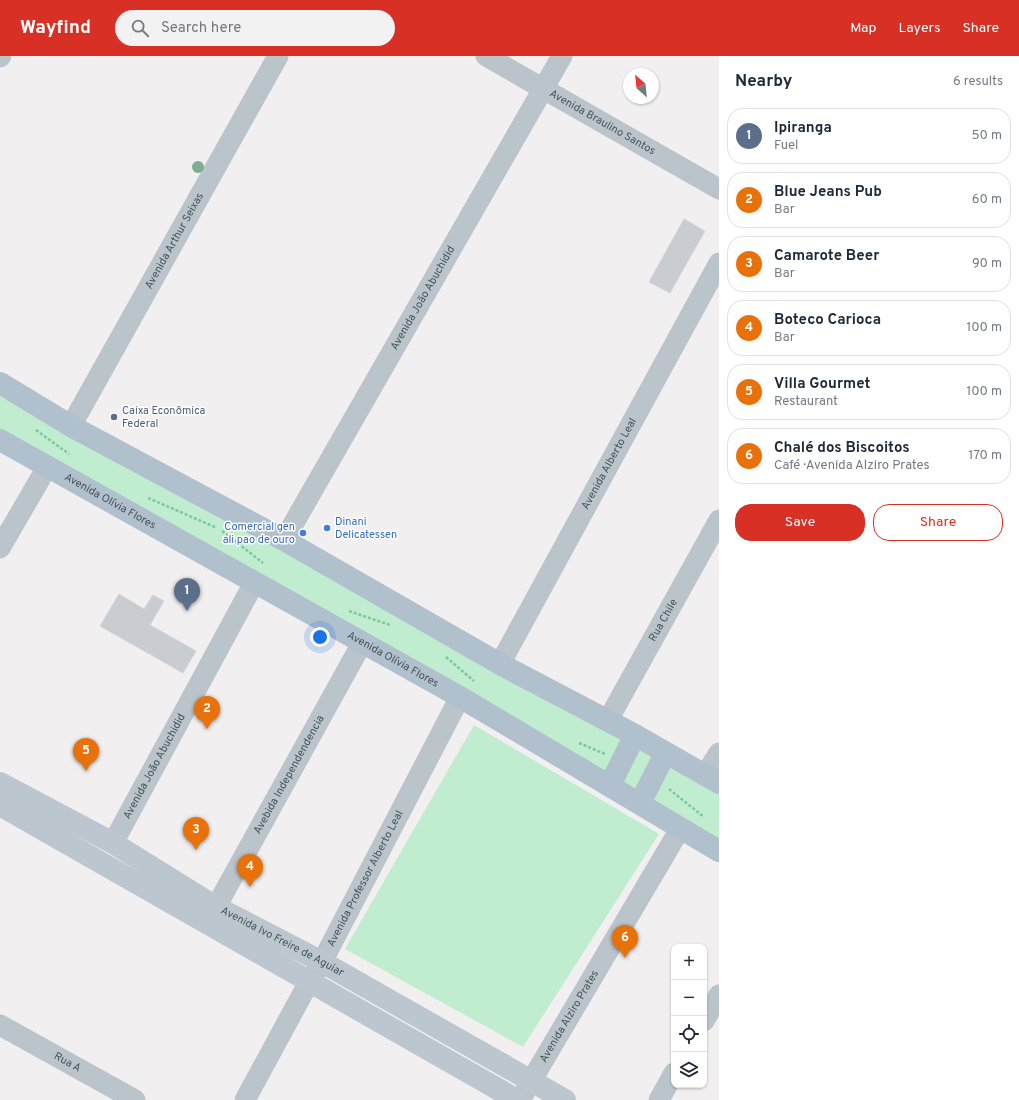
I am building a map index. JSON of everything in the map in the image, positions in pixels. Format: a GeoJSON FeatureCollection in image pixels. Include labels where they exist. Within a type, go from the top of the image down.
{"type":"FeatureCollection","features":[{"type":"Feature","properties":{"kind":"main road"},"geometry":{"type":"LineString","coordinates":[[0,383],[71,426],[284,540],[500,664],[608,720],[665,754],[712,779]]}},
{"type":"Feature","properties":{"kind":"main road","name":"Avenida Olívia Flores"},"geometry":{"type":"LineString","coordinates":[[0,440],[460,697],[719,851]]}},
{"type":"Feature","properties":{"kind":"main road"},"geometry":{"type":"LineString","coordinates":[[610,785],[635,735]]}},
{"type":"Feature","properties":{"kind":"main road"},"geometry":{"type":"LineString","coordinates":[[640,803],[665,754]]}},
{"type":"Feature","properties":{"kind":"street","name":"Avenida Arthur Seixas"},"geometry":{"type":"LineString","coordinates":[[71,426],[278,56]]}},
{"type":"Feature","properties":{"kind":"street","name":"Avenida Braulino Santos"},"geometry":{"type":"LineString","coordinates":[[486,56],[719,189]]}},
{"type":"Feature","properties":{"kind":"street","name":"Avenida João Abuchidid"},"geometry":{"type":"LineString","coordinates":[[284,540],[562,56]]}},
{"type":"Feature","properties":{"kind":"street","name":"Avenida Alberto Leal"},"geometry":{"type":"LineString","coordinates":[[500,664],[719,263]]}},
{"type":"Feature","properties":{"kind":"street"},"geometry":{"type":"LineString","coordinates":[[0,548],[47,467]]}},
{"type":"Feature","properties":{"kind":"street","name":"Rua Chile"},"geometry":{"type":"LineString","coordinates":[[608,720],[719,520]]}},
{"type":"Feature","properties":{"kind":"street","name":"Avenida João Abuchidid"},"geometry":{"type":"LineString","coordinates":[[113,843],[254,583]]}},
{"type":"Feature","properties":{"kind":"street","name":"Avebida Independendencia"},"geometry":{"type":"LineString","coordinates":[[216,907],[362,643]]}},
{"type":"Feature","properties":{"kind":"street","name":"Avenida Professor Alberto Leal"},"geometry":{"type":"LineString","coordinates":[[245,1100],[309,982],[322,962],[460,697]]}},
{"type":"Feature","properties":{"kind":"street"},"geometry":{"type":"LineString","coordinates":[[712,779],[719,753]]}},
{"type":"Feature","properties":{"kind":"street","name":"Avenida Ivo Freire de Aguiar"},"geometry":{"type":"LineString","coordinates":[[0,782],[113,843],[216,907],[322,962],[565,1100]]}},
{"type":"Feature","properties":{"kind":"street","name":"Avenida Ivo Freire de Aguiar"},"geometry":{"type":"LineString","coordinates":[[0,806],[517,1100]]}},
{"type":"Feature","properties":{"kind":"street","name":"Avenida Alziro Prates"},"geometry":{"type":"LineString","coordinates":[[520,1100],[680,829]]}},
{"type":"Feature","properties":{"kind":"street"},"geometry":{"type":"LineString","coordinates":[[707,1016],[719,995]]}},
{"type":"Feature","properties":{"kind":"street","name":"Rua A"},"geometry":{"type":"LineString","coordinates":[[0,1025],[135,1100]]}},
{"type":"Feature","properties":{"kind":"street"},"geometry":{"type":"LineString","coordinates":[[659,1100],[671,1078]]}},
{"type":"Feature","properties":{"kind":"green space"},"geometry":{"type":"Polygon","coordinates":[[[0,384],[719,787],[719,848],[0,436],[0,384]]]}},
{"type":"Feature","properties":{"kind":"green space"},"geometry":{"type":"Polygon","coordinates":[[[474,725],[659,834],[523,1047],[345,949],[474,725]]]}},
{"type":"Feature","properties":{"kind":"building"},"geometry":{"type":"Polygon","coordinates":[[[684,219],[705,231],[670,293],[649,282],[684,219]]]}},
{"type":"Feature","properties":{"kind":"building"},"geometry":{"type":"Polygon","coordinates":[[[119,594],[144,609],[153,595],[164,601],[150,625],[196,651],[183,673],[100,626],[119,594]]]}},
{"type":"Feature","properties":{"kind":"place","name":"Caixa Econômica Federal"},"geometry":{"type":"Point","coordinates":[114,417]}},
{"type":"Feature","properties":{"kind":"place","name":"Dinani Delicatessen"},"geometry":{"type":"Point","coordinates":[327,528]}},
{"type":"Feature","properties":{"kind":"place","name":"Comercial gen ali pao de ouro"},"geometry":{"type":"Point","coordinates":[303,533]}},
{"type":"Feature","properties":{"kind":"place","name":"Ipiranga"},"geometry":{"type":"Point","coordinates":[187,611]}},
{"type":"Feature","properties":{"kind":"place","name":"Blue Jeans Pub"},"geometry":{"type":"Point","coordinates":[207,729]}},
{"type":"Feature","properties":{"kind":"place","name":"Villa Gourmet"},"geometry":{"type":"Point","coordinates":[86,771]}},
{"type":"Feature","properties":{"kind":"place","name":"Camarote Beer"},"geometry":{"type":"Point","coordinates":[196,850]}},
{"type":"Feature","properties":{"kind":"place","name":"Boteco Carioca"},"geometry":{"type":"Point","coordinates":[250,887]}},
{"type":"Feature","properties":{"kind":"place","name":"Chalé dos Biscoitos"},"geometry":{"type":"Point","coordinates":[625,958]}}]}
